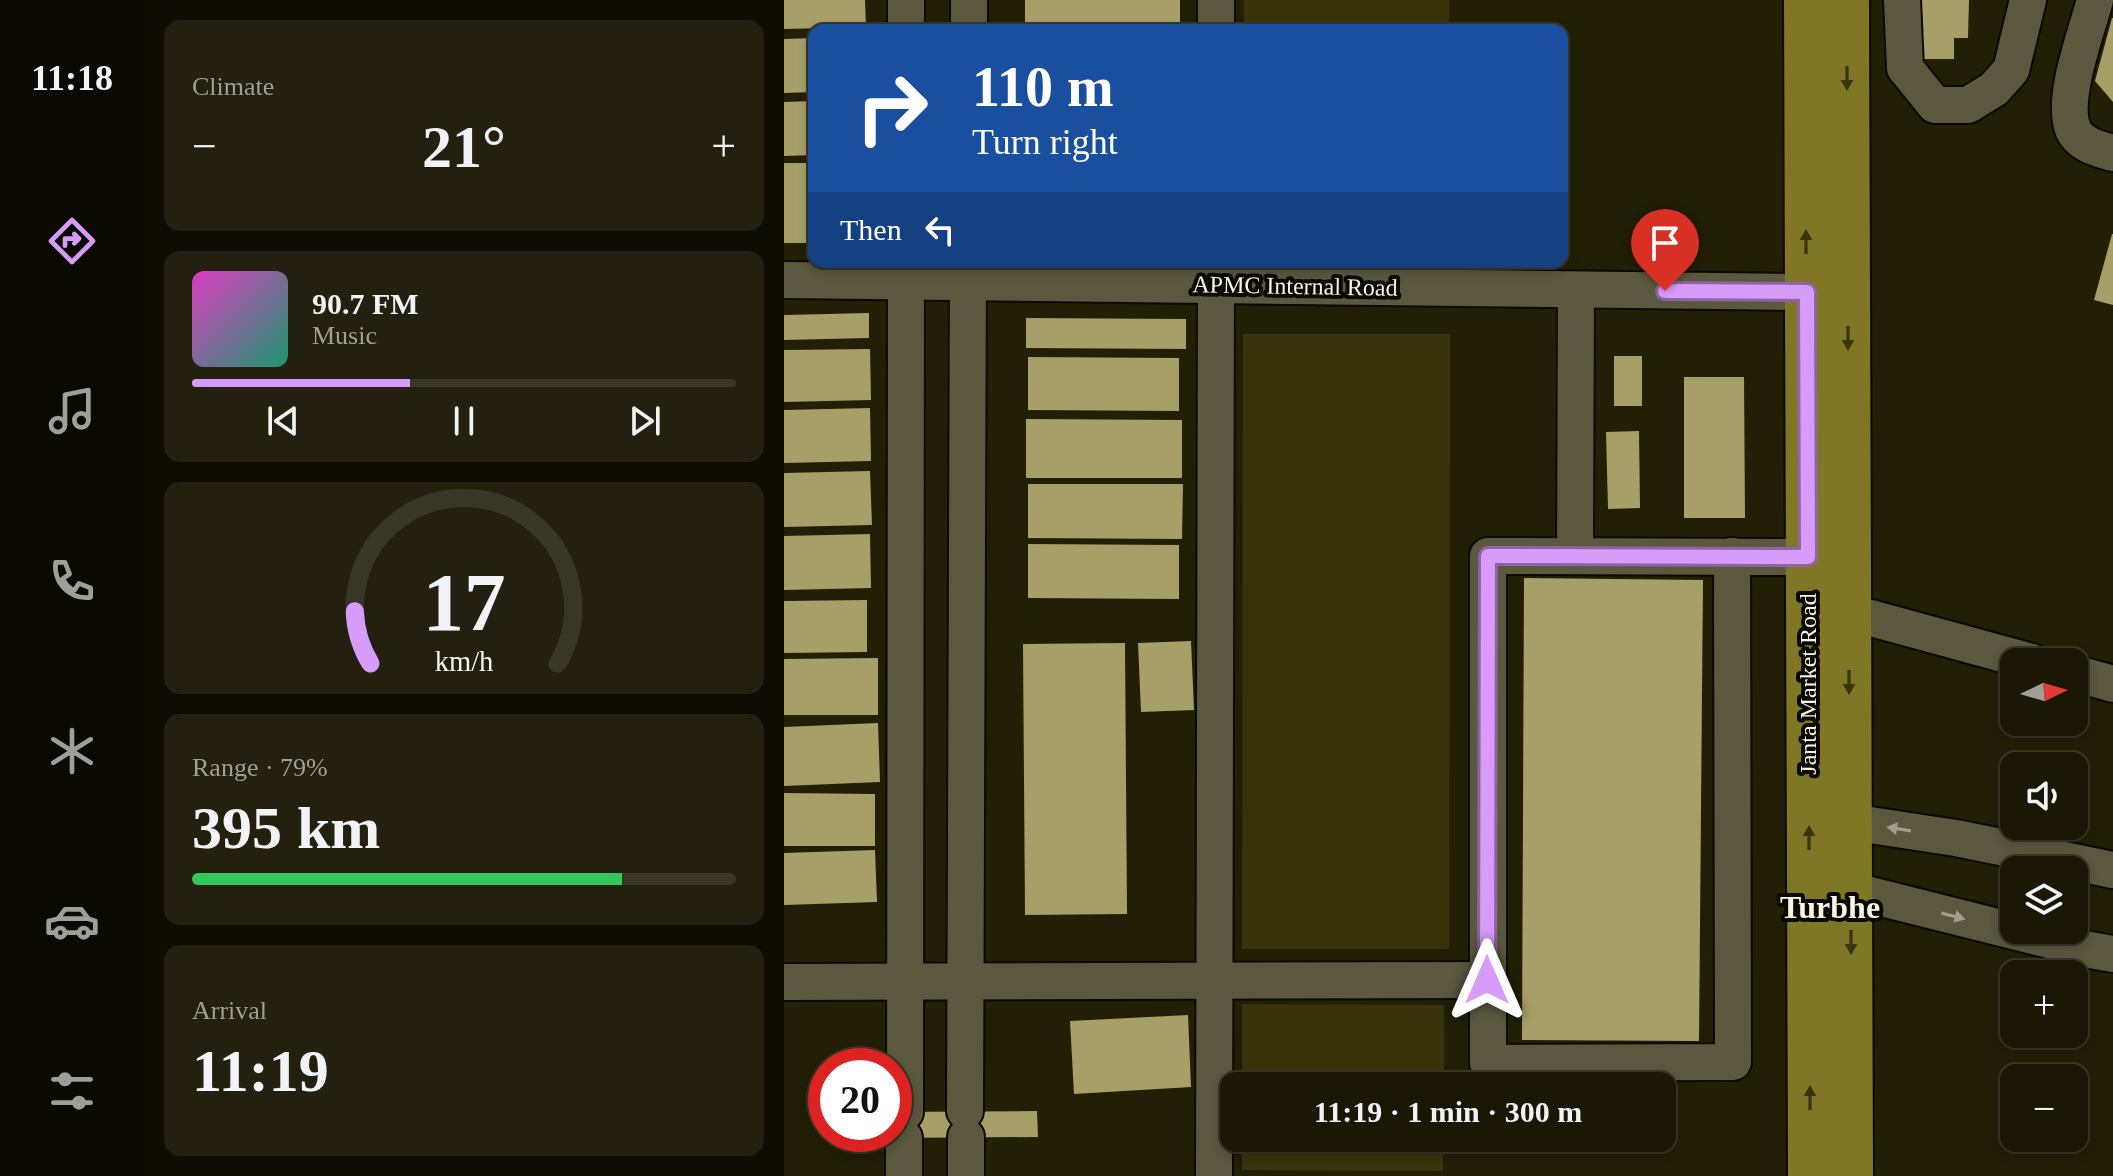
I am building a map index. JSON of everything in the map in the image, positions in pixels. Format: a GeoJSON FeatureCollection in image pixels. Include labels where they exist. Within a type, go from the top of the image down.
{"type":"FeatureCollection","features":[{"type":"Feature","properties":{"kind":"main road","name":"Janta Market Road"},"geometry":{"type":"LineString","coordinates":[[1806,0],[1810,1176]]}},
{"type":"Feature","properties":{"kind":"main road","name":"Janta Market Road"},"geometry":{"type":"LineString","coordinates":[[1847,0],[1851,1176]]}},
{"type":"Feature","properties":{"kind":"street"},"geometry":{"type":"LineString","coordinates":[[906,0],[906,24]]}},
{"type":"Feature","properties":{"kind":"street"},"geometry":{"type":"LineString","coordinates":[[969,0],[969,24]]}},
{"type":"Feature","properties":{"kind":"street"},"geometry":{"type":"LineString","coordinates":[[1216,0],[1216,24]]}},
{"type":"Feature","properties":{"kind":"street"},"geometry":{"type":"LineString","coordinates":[[1902,0],[1905,68],[1935,105],[1968,105],[1994,89],[2011,70],[2028,0]]}},
{"type":"Feature","properties":{"kind":"street"},"geometry":{"type":"LineString","coordinates":[[2095,0],[2070,95],[2070,115],[2075,133],[2088,145],[2113,153]]}},
{"type":"Feature","properties":{"kind":"street"},"geometry":{"type":"LineString","coordinates":[[904,1176],[906,272]]}},
{"type":"Feature","properties":{"kind":"street","name":"APMC Internal Road"},"geometry":{"type":"LineString","coordinates":[[784,280],[906,272],[1216,274],[1576,290],[1807,292]]}},
{"type":"Feature","properties":{"kind":"street"},"geometry":{"type":"LineString","coordinates":[[966,1176],[968,272]]}},
{"type":"Feature","properties":{"kind":"street"},"geometry":{"type":"LineString","coordinates":[[1214,1176],[1216,274]]}},
{"type":"Feature","properties":{"kind":"street"},"geometry":{"type":"LineString","coordinates":[[1575,556],[1576,290]]}},
{"type":"Feature","properties":{"kind":"street"},"geometry":{"type":"LineString","coordinates":[[1732,556],[1733,1062],[1488,1063],[1488,556],[1732,556],[1808,557]]}},
{"type":"Feature","properties":{"kind":"street"},"geometry":{"type":"LineString","coordinates":[[1849,612],[2000,653]]}},
{"type":"Feature","properties":{"kind":"street"},"geometry":{"type":"LineString","coordinates":[[2088,677],[2113,684]]}},
{"type":"Feature","properties":{"kind":"street"},"geometry":{"type":"LineString","coordinates":[[1850,822],[1956,838],[2113,870]]}},
{"type":"Feature","properties":{"kind":"street"},"geometry":{"type":"LineString","coordinates":[[1850,890],[2113,954]]}},
{"type":"Feature","properties":{"kind":"street"},"geometry":{"type":"LineString","coordinates":[[784,982],[1487,980]]}},
{"type":"Feature","properties":{"kind":"shaded area"},"geometry":{"type":"Polygon","coordinates":[[[1244,0],[1449,0],[1449,24],[1244,24],[1244,0]]]}},
{"type":"Feature","properties":{"kind":"shaded area"},"geometry":{"type":"Polygon","coordinates":[[[1243,334],[1450,334],[1449,949],[1242,949],[1243,334]]]}},
{"type":"Feature","properties":{"kind":"shaded area"},"geometry":{"type":"Polygon","coordinates":[[[1242,1004],[1444,1005],[1444,1072],[1242,1072],[1242,1004]]]}},
{"type":"Feature","properties":{"kind":"shaded area"},"geometry":{"type":"Polygon","coordinates":[[[1242,1152],[1443,1152],[1443,1171],[1242,1170],[1242,1152]]]}},
{"type":"Feature","properties":{"kind":"building"},"geometry":{"type":"Polygon","coordinates":[[[784,0],[865,0],[866,24],[808,24],[808,28],[784,29],[784,0]]]}},
{"type":"Feature","properties":{"kind":"building"},"geometry":{"type":"Polygon","coordinates":[[[1025,0],[1180,0],[1180,24],[1025,24],[1025,0]]]}},
{"type":"Feature","properties":{"kind":"building"},"geometry":{"type":"Polygon","coordinates":[[[1915,0],[1969,0],[1968,38],[1954,38],[1954,59],[1920,59],[1915,0]]]}},
{"type":"Feature","properties":{"kind":"building"},"geometry":{"type":"Polygon","coordinates":[[[2113,18],[2113,102],[2095,81],[2113,18]]]}},
{"type":"Feature","properties":{"kind":"building"},"geometry":{"type":"Polygon","coordinates":[[[808,38],[808,92],[784,93],[784,39],[808,38]]]}},
{"type":"Feature","properties":{"kind":"building"},"geometry":{"type":"Polygon","coordinates":[[[808,101],[808,155],[784,156],[784,102],[808,101]]]}},
{"type":"Feature","properties":{"kind":"building"},"geometry":{"type":"Polygon","coordinates":[[[784,163],[808,163],[808,243],[784,243],[784,163]]]}},
{"type":"Feature","properties":{"kind":"building"},"geometry":{"type":"Polygon","coordinates":[[[2113,234],[2113,305],[2094,300],[2113,234]]]}},
{"type":"Feature","properties":{"kind":"building"},"geometry":{"type":"Polygon","coordinates":[[[869,313],[869,338],[784,340],[784,315],[869,313]]]}},
{"type":"Feature","properties":{"kind":"building"},"geometry":{"type":"Polygon","coordinates":[[[1026,318],[1186,319],[1186,349],[1026,348],[1026,318]]]}},
{"type":"Feature","properties":{"kind":"building"},"geometry":{"type":"Polygon","coordinates":[[[870,349],[871,400],[784,402],[784,350],[870,349]]]}},
{"type":"Feature","properties":{"kind":"building"},"geometry":{"type":"Polygon","coordinates":[[[1614,356],[1642,356],[1642,406],[1614,406],[1614,356]]]}},
{"type":"Feature","properties":{"kind":"building"},"geometry":{"type":"Polygon","coordinates":[[[1028,357],[1179,358],[1179,411],[1028,410],[1028,357]]]}},
{"type":"Feature","properties":{"kind":"building"},"geometry":{"type":"Polygon","coordinates":[[[1684,377],[1744,377],[1745,518],[1684,518],[1684,377]]]}},
{"type":"Feature","properties":{"kind":"building"},"geometry":{"type":"Polygon","coordinates":[[[870,408],[871,461],[784,463],[784,410],[870,408]]]}},
{"type":"Feature","properties":{"kind":"building"},"geometry":{"type":"Polygon","coordinates":[[[1026,419],[1182,420],[1182,478],[1026,478],[1026,419]]]}},
{"type":"Feature","properties":{"kind":"building"},"geometry":{"type":"Polygon","coordinates":[[[1639,431],[1640,508],[1608,509],[1606,432],[1639,431]]]}},
{"type":"Feature","properties":{"kind":"building"},"geometry":{"type":"Polygon","coordinates":[[[870,471],[872,525],[784,527],[784,473],[870,471]]]}},
{"type":"Feature","properties":{"kind":"building"},"geometry":{"type":"Polygon","coordinates":[[[1028,484],[1183,484],[1182,539],[1028,538],[1028,484]]]}},
{"type":"Feature","properties":{"kind":"building"},"geometry":{"type":"Polygon","coordinates":[[[870,534],[871,588],[784,590],[784,536],[870,534]]]}},
{"type":"Feature","properties":{"kind":"building"},"geometry":{"type":"Polygon","coordinates":[[[1028,544],[1179,545],[1179,599],[1028,598],[1028,544]]]}},
{"type":"Feature","properties":{"kind":"building"},"geometry":{"type":"Polygon","coordinates":[[[1524,578],[1703,580],[1699,1041],[1522,1040],[1524,578]]]}},
{"type":"Feature","properties":{"kind":"building"},"geometry":{"type":"Polygon","coordinates":[[[867,600],[867,652],[784,653],[784,601],[867,600]]]}},
{"type":"Feature","properties":{"kind":"building"},"geometry":{"type":"Polygon","coordinates":[[[1191,641],[1194,710],[1141,712],[1138,643],[1191,641]]]}},
{"type":"Feature","properties":{"kind":"building"},"geometry":{"type":"Polygon","coordinates":[[[1125,643],[1127,914],[1025,915],[1023,644],[1125,643]]]}},
{"type":"Feature","properties":{"kind":"building"},"geometry":{"type":"Polygon","coordinates":[[[878,658],[878,715],[784,715],[784,659],[878,658]]]}},
{"type":"Feature","properties":{"kind":"building"},"geometry":{"type":"Polygon","coordinates":[[[878,723],[880,782],[784,786],[784,727],[878,723]]]}},
{"type":"Feature","properties":{"kind":"building"},"geometry":{"type":"Polygon","coordinates":[[[784,793],[875,794],[875,846],[784,846],[784,793]]]}},
{"type":"Feature","properties":{"kind":"building"},"geometry":{"type":"Polygon","coordinates":[[[875,850],[877,902],[784,905],[784,853],[875,850]]]}},
{"type":"Feature","properties":{"kind":"building"},"geometry":{"type":"Polygon","coordinates":[[[1188,1015],[1191,1087],[1074,1094],[1070,1021],[1188,1015]]]}},
{"type":"Feature","properties":{"kind":"building"},"geometry":{"type":"Polygon","coordinates":[[[1037,1111],[1038,1137],[912,1138],[912,1112],[1037,1111]]]}},
{"type":"Feature","properties":{"kind":"district","name":"Turbhe"},"geometry":{"type":"Point","coordinates":[1830,907]}},
{"type":"Feature","properties":{"kind":"route"},"geometry":{"type":"LineString","coordinates":[[1487,980],[1488,556],[1808,557],[1807,292],[1665,291]]}}]}
